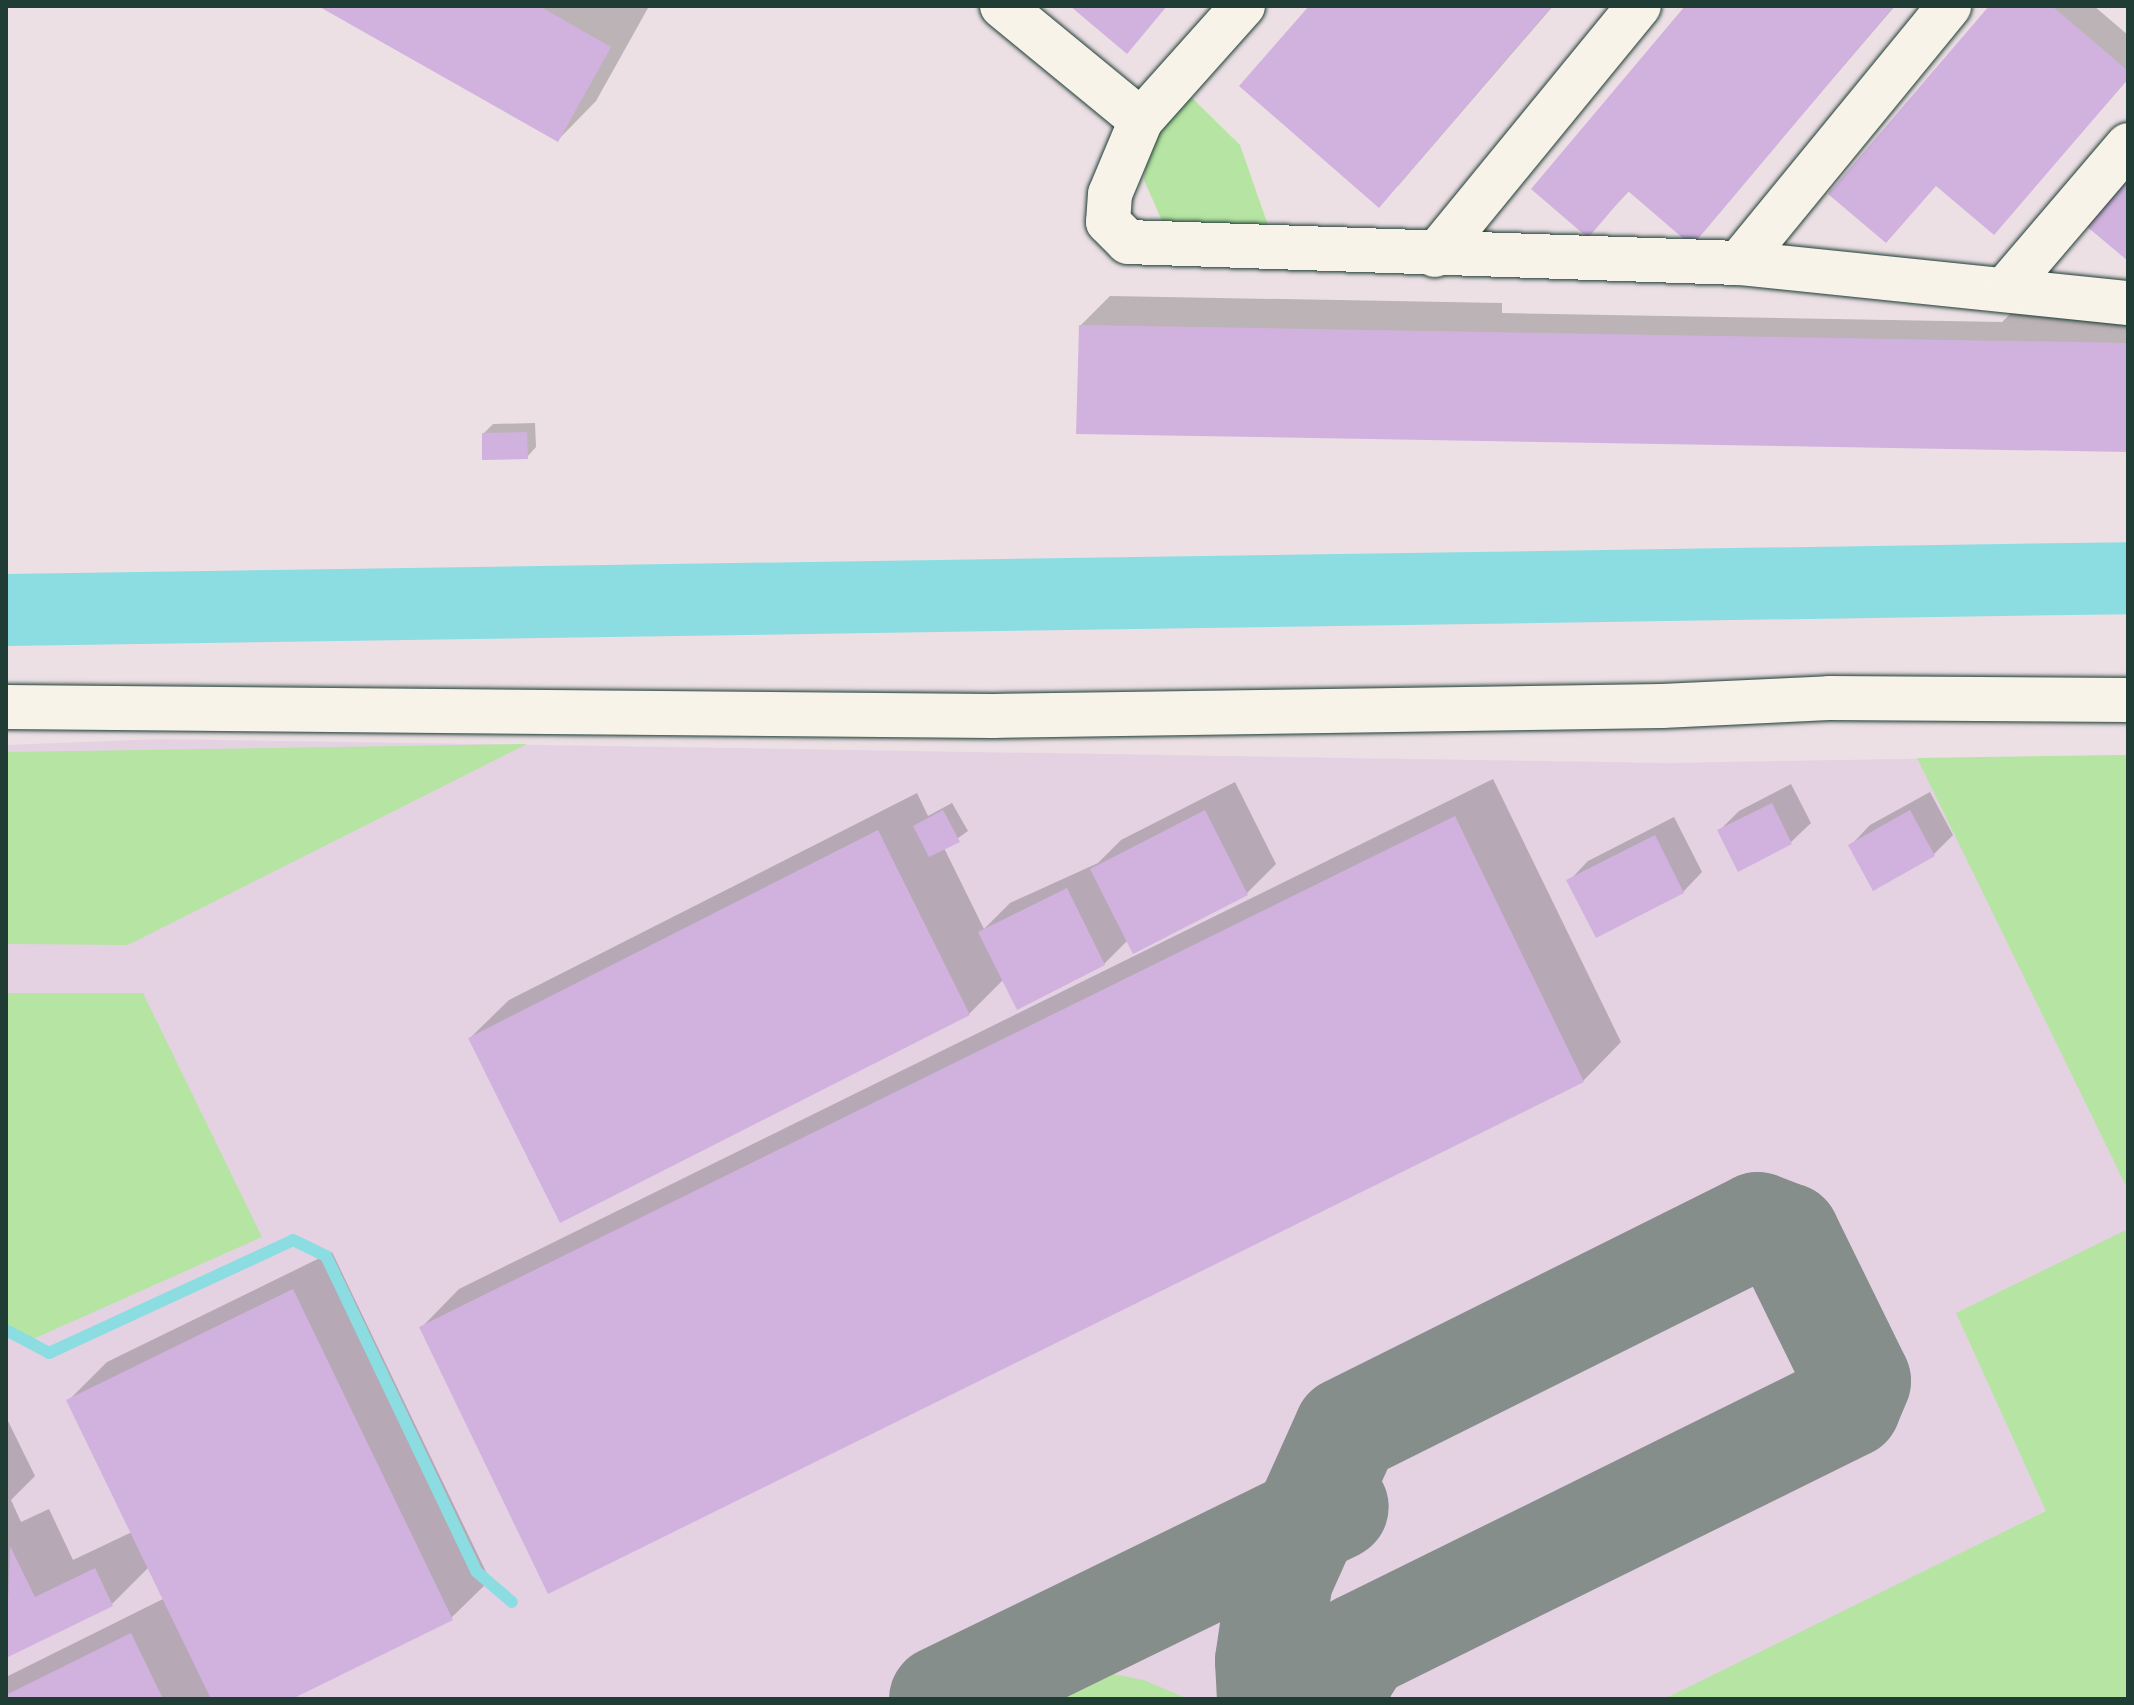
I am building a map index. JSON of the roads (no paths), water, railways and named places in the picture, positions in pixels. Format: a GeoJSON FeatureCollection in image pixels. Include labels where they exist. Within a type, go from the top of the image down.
{"type":"FeatureCollection","features":[{"type":"Feature","properties":{"kind":"street"},"geometry":{"type":"LineString","coordinates":[[1002,6],[1141,120]]}},
{"type":"Feature","properties":{"kind":"street"},"geometry":{"type":"LineString","coordinates":[[1243,6],[1141,120],[1110,194],[1108,222],[1128,242],[1435,255],[1739,263],[2006,288],[2128,303]]}},
{"type":"Feature","properties":{"kind":"street"},"geometry":{"type":"LineString","coordinates":[[1435,255],[1639,6]]}},
{"type":"Feature","properties":{"kind":"street"},"geometry":{"type":"LineString","coordinates":[[1739,263],[1949,6]]}},
{"type":"Feature","properties":{"kind":"street"},"geometry":{"type":"LineString","coordinates":[[2006,288],[2128,145]]}},
{"type":"Feature","properties":{"kind":"street"},"geometry":{"type":"LineString","coordinates":[[6,707],[993,716],[1662,706],[1829,698],[2128,700]]}},
{"type":"Feature","properties":{"kind":"waterway"},"geometry":{"type":"LineString","coordinates":[[6,610],[2128,578]]}},
{"type":"Feature","properties":{"kind":"waterway"},"geometry":{"type":"LineString","coordinates":[[6,1330],[49,1353],[293,1240],[326,1256],[477,1572],[512,1602]]}}]}
